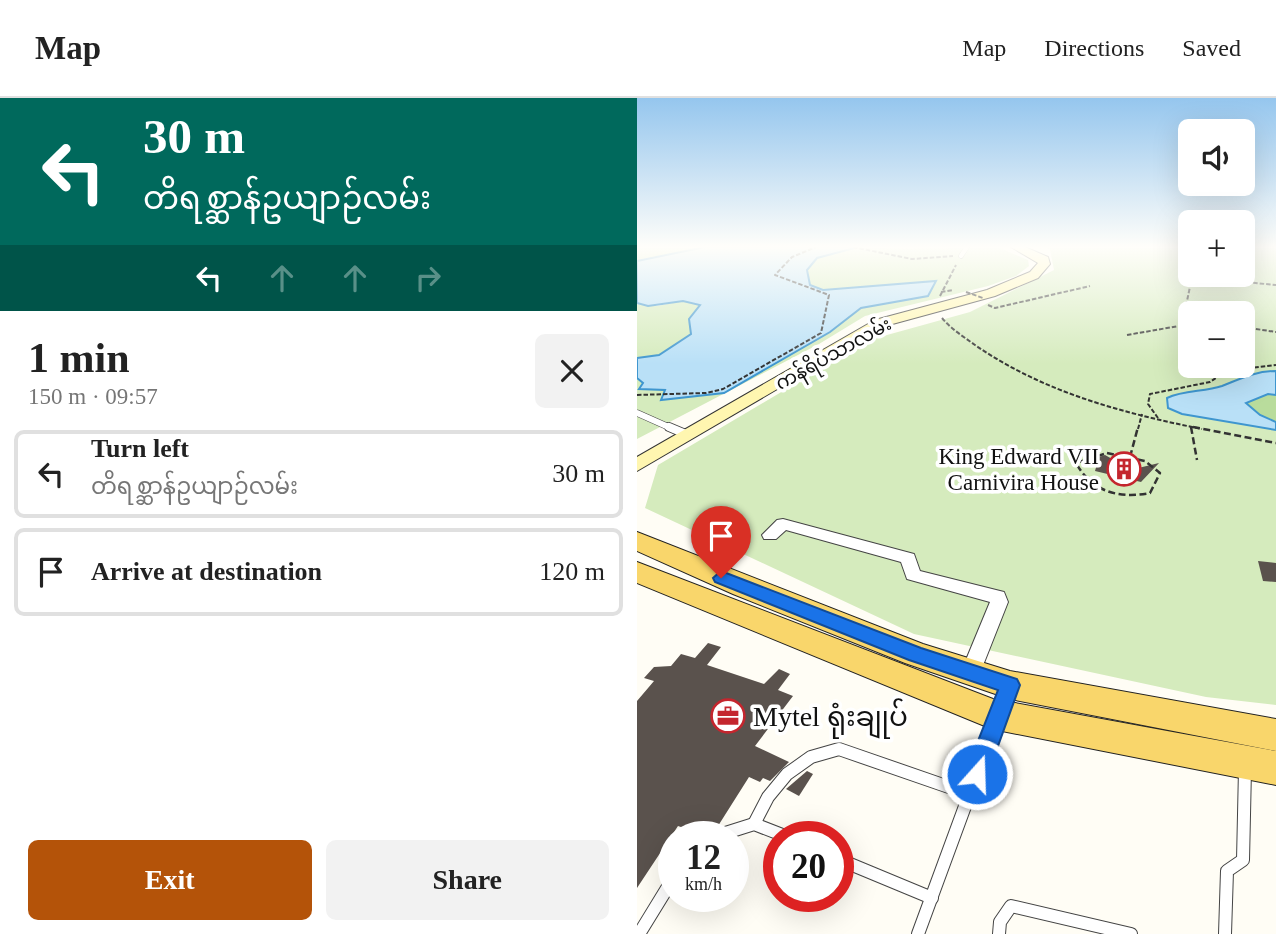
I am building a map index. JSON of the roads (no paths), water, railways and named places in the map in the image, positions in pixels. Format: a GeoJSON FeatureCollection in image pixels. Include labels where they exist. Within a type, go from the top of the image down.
{"type":"FeatureCollection","features":[{"type":"Feature","properties":{"kind":"main road"},"geometry":{"type":"LineString","coordinates":[[931,305],[999,286]]}},
{"type":"Feature","properties":{"kind":"main road","name":"ကန်ရိပ်သာလမ်း"},"geometry":{"type":"LineString","coordinates":[[637,465],[683,432],[880,323],[931,305],[991,293],[1008,286]]}},
{"type":"Feature","properties":{"kind":"main road"},"geometry":{"type":"LineString","coordinates":[[637,449],[683,432]]}},
{"type":"Feature","properties":{"kind":"main road"},"geometry":{"type":"LineString","coordinates":[[637,541],[743,587],[1010,685],[1276,735]]}},
{"type":"Feature","properties":{"kind":"main road"},"geometry":{"type":"LineString","coordinates":[[637,572],[999,715],[1261,765]]}},
{"type":"Feature","properties":{"kind":"street"},"geometry":{"type":"LineString","coordinates":[[770,536],[783,524],[908,558],[913,575],[998,597],[999,602],[971,672]]}},
{"type":"Feature","properties":{"kind":"lane"},"geometry":{"type":"LineString","coordinates":[[637,414],[683,432]]}},
{"type":"Feature","properties":{"kind":"lane"},"geometry":{"type":"LineString","coordinates":[[918,934],[1010,685]]}},
{"type":"Feature","properties":{"kind":"lane"},"geometry":{"type":"LineString","coordinates":[[754,824],[764,799],[780,780],[818,751],[839,749],[969,794]]}},
{"type":"Feature","properties":{"kind":"lane"},"geometry":{"type":"LineString","coordinates":[[1225,934],[1227,871],[1243,860],[1261,765]]}},
{"type":"Feature","properties":{"kind":"lane"},"geometry":{"type":"LineString","coordinates":[[749,826],[754,824],[763,827]]}},
{"type":"Feature","properties":{"kind":"lane"},"geometry":{"type":"LineString","coordinates":[[854,866],[932,898]]}},
{"type":"Feature","properties":{"kind":"lane"},"geometry":{"type":"LineString","coordinates":[[639,934],[658,903]]}},
{"type":"Feature","properties":{"kind":"lane"},"geometry":{"type":"LineString","coordinates":[[999,934],[1000,922],[1011,906],[1132,934]]}},
{"type":"Feature","properties":{"kind":"water"},"geometry":{"type":"Polygon","coordinates":[[[637,286],[813,286],[823,290],[873,286],[933,286],[928,296],[861,308],[830,332],[724,393],[661,400],[665,390],[639,389],[643,383],[637,378],[637,358],[659,355],[691,334],[689,319],[700,305],[683,301],[648,306],[637,303],[637,286]]]}},
{"type":"Feature","properties":{"kind":"water"},"geometry":{"type":"Polygon","coordinates":[[[1276,371],[1276,395],[1268,394],[1246,403],[1260,415],[1276,422],[1276,430],[1182,414],[1168,408],[1167,398],[1174,395],[1215,388],[1243,378],[1255,378],[1255,374],[1276,371]]]}},
{"type":"Feature","properties":{"kind":"place","name":"King Edward VII Carnivira House"},"geometry":{"type":"Point","coordinates":[1124,469]}},
{"type":"Feature","properties":{"kind":"place","name":"Mytel ရုံးချုပ်"},"geometry":{"type":"Point","coordinates":[728,716]}}]}
